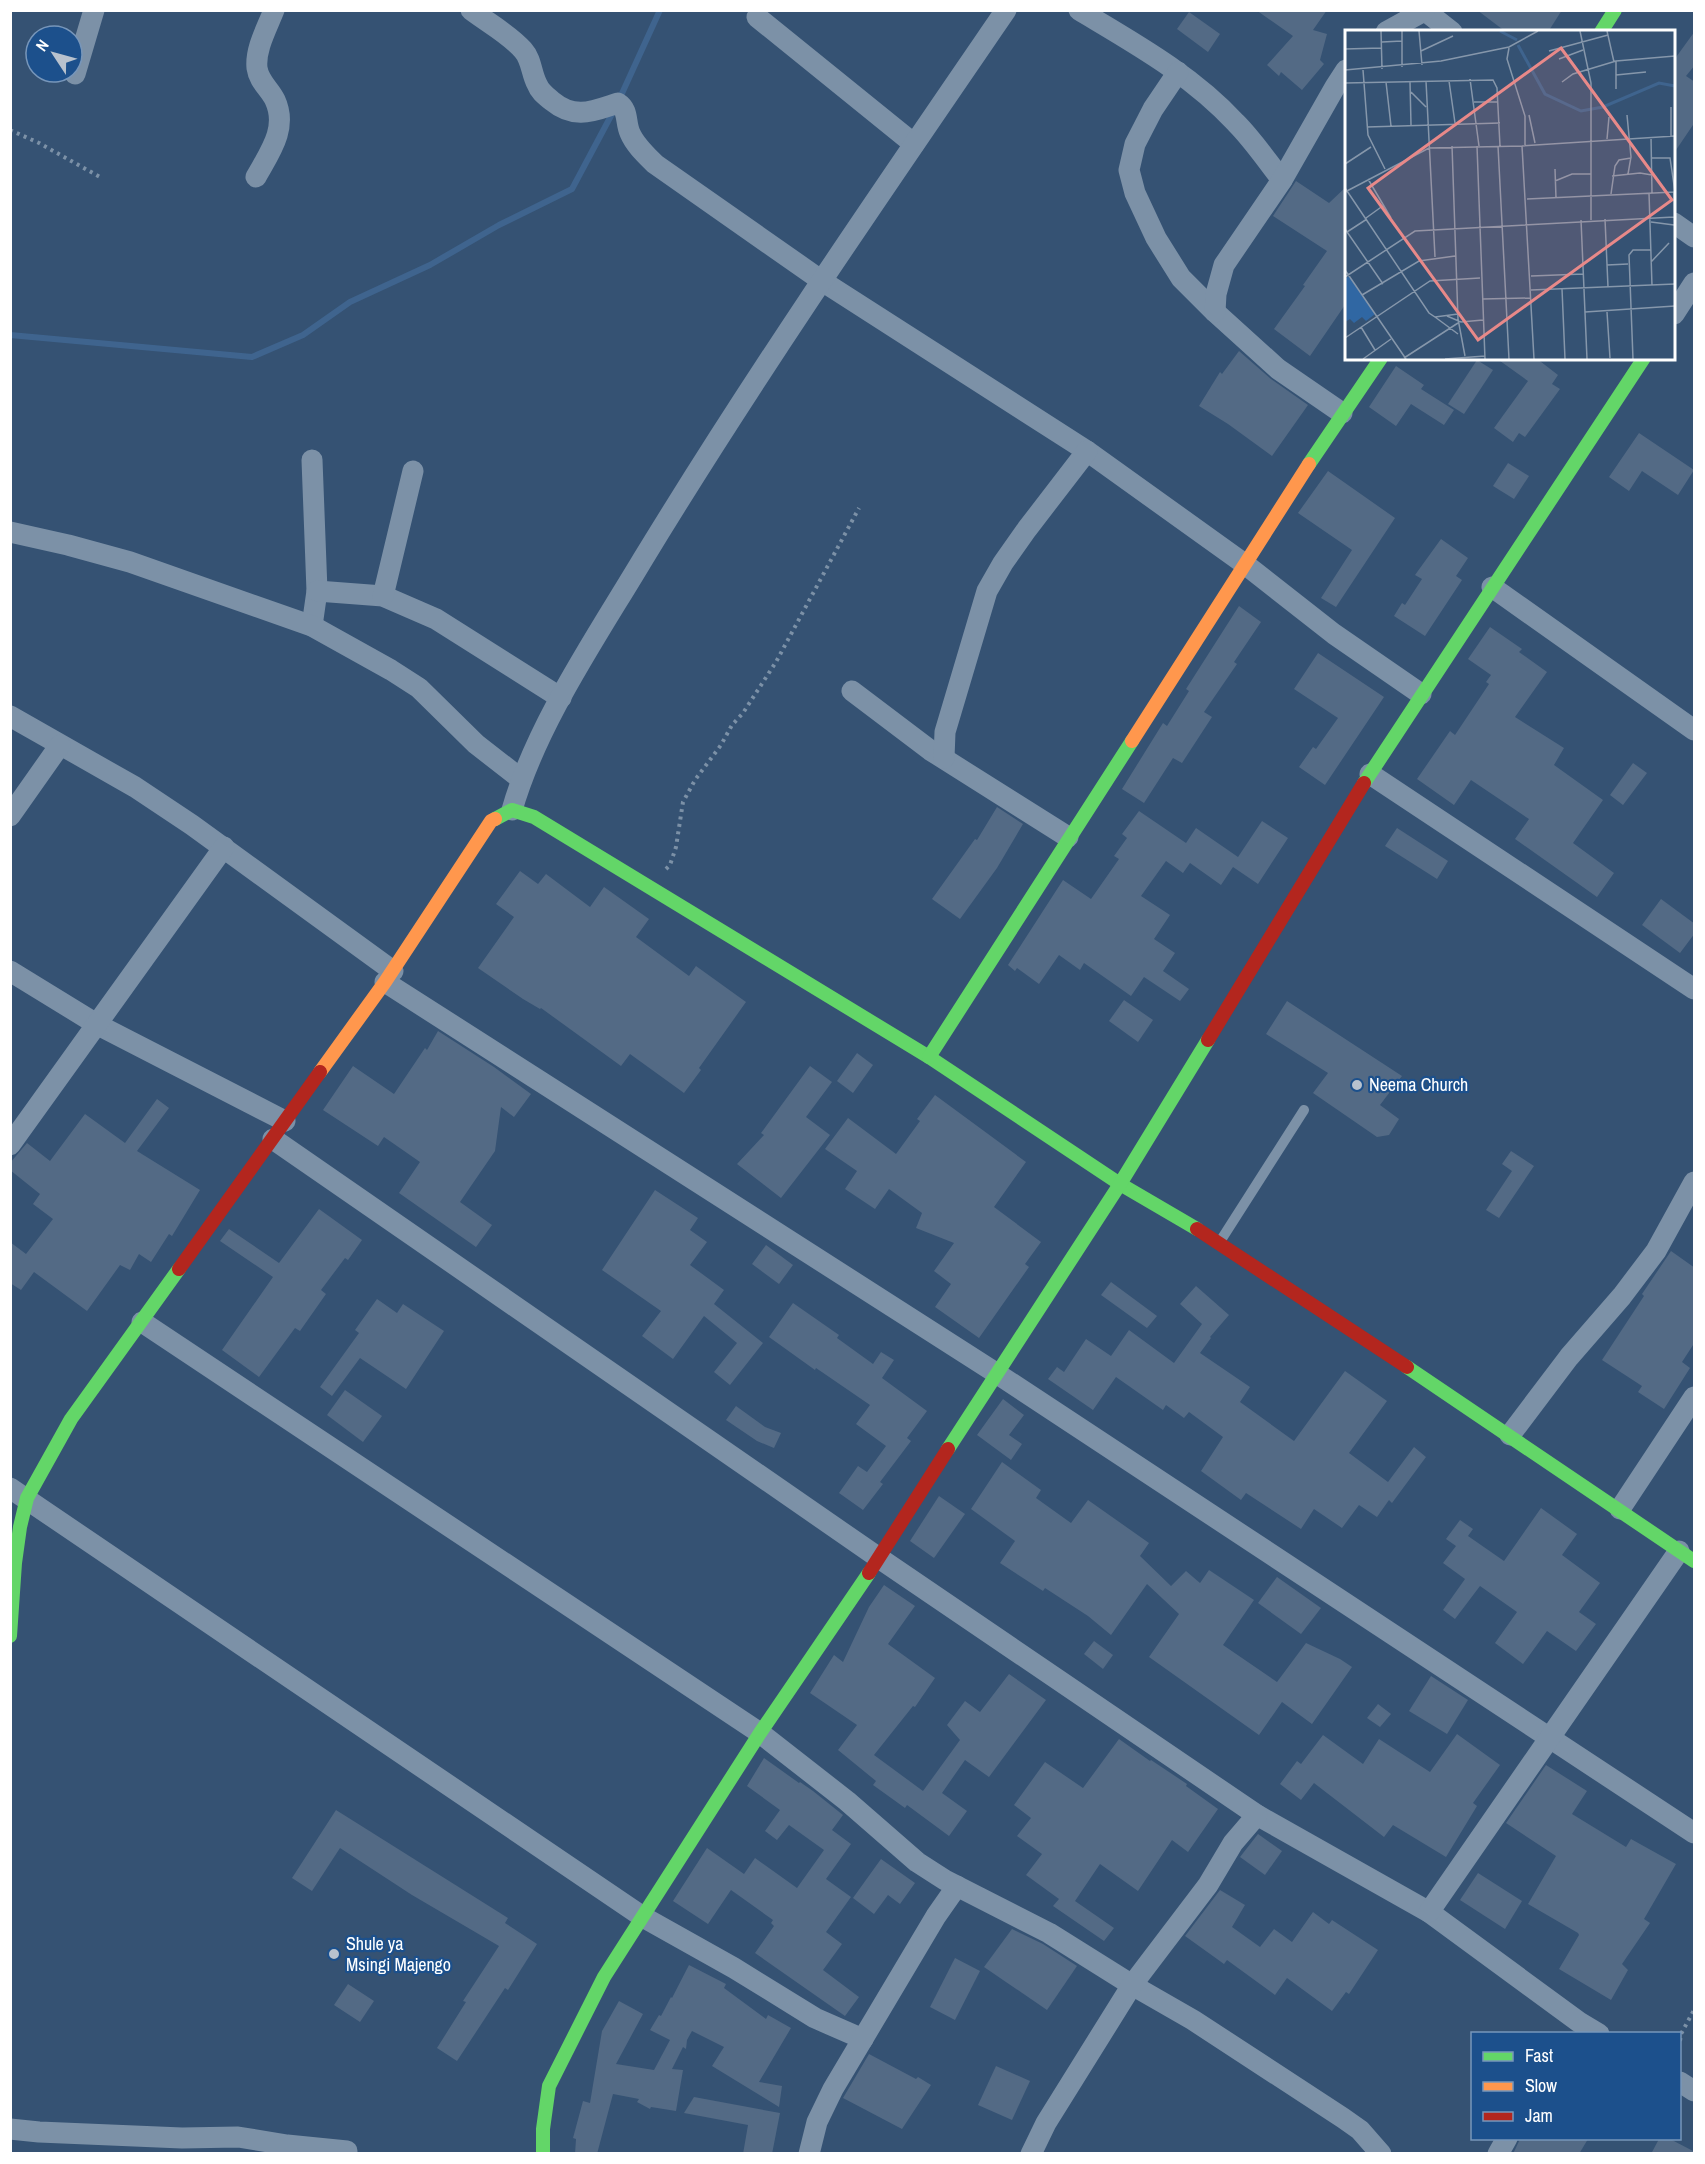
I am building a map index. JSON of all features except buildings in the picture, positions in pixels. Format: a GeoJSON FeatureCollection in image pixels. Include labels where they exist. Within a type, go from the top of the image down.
{"type":"FeatureCollection","features":[{"type":"Feature","properties":{"kind":"street"},"geometry":{"type":"LineString","coordinates":[[84,44],[94,10]]}},
{"type":"Feature","properties":{"kind":"street"},"geometry":{"type":"LineString","coordinates":[[256,177],[278,137],[280,116],[274,98],[262,84],[257,69],[257,56],[274,10]]}},
{"type":"Feature","properties":{"kind":"street"},"geometry":{"type":"LineString","coordinates":[[471,10],[525,52],[533,68],[536,83],[542,93],[556,105],[579,114],[618,103],[621,105],[625,108],[629,133],[655,164],[822,281],[1087,451],[1246,565],[1334,634],[1421,694]]}},
{"type":"Feature","properties":{"kind":"street"},"geometry":{"type":"LineString","coordinates":[[512,810],[521,779],[561,698],[699,466],[1006,10]]}},
{"type":"Feature","properties":{"kind":"street"},"geometry":{"type":"LineString","coordinates":[[1079,10],[1178,72],[1204,93],[1236,123],[1282,180]]}},
{"type":"Feature","properties":{"kind":"street"},"geometry":{"type":"LineString","coordinates":[[1601,30],[1615,10]]}},
{"type":"Feature","properties":{"kind":"street"},"geometry":{"type":"LineString","coordinates":[[1390,30],[1424,11],[1449,30]]}},
{"type":"Feature","properties":{"kind":"street"},"geometry":{"type":"LineString","coordinates":[[757,17],[914,144]]}},
{"type":"Feature","properties":{"kind":"street"},"geometry":{"type":"LineString","coordinates":[[1178,72],[1153,109],[1135,144],[1129,170],[1135,193],[1156,238],[1181,278],[1215,312],[1278,369],[1342,412]]}},
{"type":"Feature","properties":{"kind":"street"},"geometry":{"type":"LineString","coordinates":[[1215,312],[1216,294],[1224,266],[1282,180],[1345,73]]}},
{"type":"Feature","properties":{"kind":"street"},"geometry":{"type":"LineString","coordinates":[[1675,224],[1695,237]]}},
{"type":"Feature","properties":{"kind":"street"},"geometry":{"type":"LineString","coordinates":[[1675,313],[1695,283]]}},
{"type":"Feature","properties":{"kind":"street"},"geometry":{"type":"LineString","coordinates":[[929,1057],[1342,412],[1380,360]]}},
{"type":"Feature","properties":{"kind":"street"},"geometry":{"type":"LineString","coordinates":[[543,2154],[543,2129],[549,2086],[604,1977],[760,1733],[879,1558],[996,1373],[1120,1184],[1421,694],[1643,360]]}},
{"type":"Feature","properties":{"kind":"street"},"geometry":{"type":"LineString","coordinates":[[944,758],[945,732],[987,591],[1027,529],[1087,451]]}},
{"type":"Feature","properties":{"kind":"street"},"geometry":{"type":"LineString","coordinates":[[312,460],[317,591],[312,626]]}},
{"type":"Feature","properties":{"kind":"street"},"geometry":{"type":"LineString","coordinates":[[383,597],[413,471]]}},
{"type":"Feature","properties":{"kind":"street"},"geometry":{"type":"LineString","coordinates":[[10,532],[68,544],[130,562],[312,626],[391,670],[418,688],[476,744],[521,779]]}},
{"type":"Feature","properties":{"kind":"street"},"geometry":{"type":"LineString","coordinates":[[1492,587],[1695,730]]}},
{"type":"Feature","properties":{"kind":"street"},"geometry":{"type":"LineString","coordinates":[[317,591],[383,597],[436,619],[561,698]]}},
{"type":"Feature","properties":{"kind":"street"},"geometry":{"type":"LineString","coordinates":[[852,691],[930,750],[1068,837]]}},
{"type":"Feature","properties":{"kind":"street"},"geometry":{"type":"LineString","coordinates":[[10,716],[135,787],[224,846],[389,976],[1695,1833]]}},
{"type":"Feature","properties":{"kind":"street"},"geometry":{"type":"LineString","coordinates":[[10,816],[60,745]]}},
{"type":"Feature","properties":{"kind":"street"},"geometry":{"type":"LineString","coordinates":[[1370,774],[1695,989]]}},
{"type":"Feature","properties":{"kind":"street"},"geometry":{"type":"LineString","coordinates":[[10,1636],[18,1545],[19,1493],[389,976],[491,821],[512,810],[534,817],[929,1057],[1120,1184],[1220,1242],[1687,1556],[1550,1738],[1429,1912]]}},
{"type":"Feature","properties":{"kind":"street"},"geometry":{"type":"LineString","coordinates":[[10,1145],[224,846]]}},
{"type":"Feature","properties":{"kind":"street"},"geometry":{"type":"LineString","coordinates":[[10,971],[98,1025],[285,1121]]}},
{"type":"Feature","properties":{"kind":"street"},"geometry":{"type":"LineString","coordinates":[[273,1139],[879,1558],[1257,1815],[1429,1912],[1576,2028],[1591,2032]]}},
{"type":"Feature","properties":{"kind":"street"},"geometry":{"type":"LineString","coordinates":[[1510,1435],[1557,1372],[1622,1296],[1656,1251],[1695,1182]]}},
{"type":"Feature","properties":{"kind":"street"},"geometry":{"type":"LineString","coordinates":[[142,1322],[760,1733],[847,1801],[917,1862],[957,1886],[1049,1933],[1193,2020],[1360,2130],[1381,2154]]}},
{"type":"Feature","properties":{"kind":"street"},"geometry":{"type":"LineString","coordinates":[[1620,1509],[1695,1397]]}},
{"type":"Feature","properties":{"kind":"street"},"geometry":{"type":"LineString","coordinates":[[19,1493],[643,1917],[734,1968],[814,2018],[863,2039]]}},
{"type":"Feature","properties":{"kind":"street"},"geometry":{"type":"LineString","coordinates":[[1031,2154],[1046,2123],[1132,1985],[1208,1885],[1233,1843],[1257,1815]]}},
{"type":"Feature","properties":{"kind":"street"},"geometry":{"type":"LineString","coordinates":[[809,2154],[817,2122],[839,2078],[936,1916],[957,1886]]}},
{"type":"Feature","properties":{"kind":"street"},"geometry":{"type":"LineString","coordinates":[[1681,2083],[1695,2091]]}},
{"type":"Feature","properties":{"kind":"street"},"geometry":{"type":"LineString","coordinates":[[10,2129],[182,2138],[212,2145],[238,2137],[347,2151]]}},
{"type":"Feature","properties":{"kind":"street"},"geometry":{"type":"LineString","coordinates":[[1498,2154],[1506,2140]]}},
{"type":"Feature","properties":{"kind":"lane"},"geometry":{"type":"LineString","coordinates":[[1220,1242],[1304,1110]]}},
{"type":"Feature","properties":{"kind":"path"},"geometry":{"type":"LineString","coordinates":[[10,130],[39,143],[100,177]]}},
{"type":"Feature","properties":{"kind":"path"},"geometry":{"type":"LineString","coordinates":[[650,888],[670,865],[676,847],[683,802],[695,780],[776,662],[859,508]]}},
{"type":"Feature","properties":{"kind":"path"},"geometry":{"type":"LineString","coordinates":[[1681,2034],[1695,2010]]}},
{"type":"Feature","properties":{"kind":"waterway"},"geometry":{"type":"LineString","coordinates":[[619,100],[660,10]]}},
{"type":"Feature","properties":{"kind":"waterway"},"geometry":{"type":"LineString","coordinates":[[10,335],[252,357],[303,335],[350,302],[430,265],[499,225],[572,189],[613,112]]}},
{"type":"Feature","properties":{"kind":"traffic: fast"},"geometry":{"type":"LineString","coordinates":[[1602,30],[1615,10]]}},
{"type":"Feature","properties":{"kind":"traffic: fast"},"geometry":{"type":"LineString","coordinates":[[1309,464],[1380,360]]}},
{"type":"Feature","properties":{"kind":"traffic: fast"},"geometry":{"type":"LineString","coordinates":[[1364,783],[1643,360]]}},
{"type":"Feature","properties":{"kind":"traffic: fast"},"geometry":{"type":"LineString","coordinates":[[929,1057],[1132,741]]}},
{"type":"Feature","properties":{"kind":"traffic: fast"},"geometry":{"type":"LineString","coordinates":[[495,819],[512,810],[534,817],[929,1057],[1120,1184],[1197,1229]]}},
{"type":"Feature","properties":{"kind":"traffic: fast"},"geometry":{"type":"LineString","coordinates":[[948,1449],[1120,1184],[1208,1040]]}},
{"type":"Feature","properties":{"kind":"traffic: fast"},"geometry":{"type":"LineString","coordinates":[[10,1636],[15,1563],[27,1498],[71,1419],[179,1269]]}},
{"type":"Feature","properties":{"kind":"traffic: fast"},"geometry":{"type":"LineString","coordinates":[[1407,1367],[1694,1561]]}},
{"type":"Feature","properties":{"kind":"traffic: fast"},"geometry":{"type":"LineString","coordinates":[[543,2154],[543,2129],[549,2086],[604,1977],[760,1733],[869,1573]]}},
{"type":"Feature","properties":{"kind":"traffic: slow"},"geometry":{"type":"LineString","coordinates":[[1132,741],[1309,464]]}},
{"type":"Feature","properties":{"kind":"traffic: slow"},"geometry":{"type":"LineString","coordinates":[[320,1072],[385,982],[491,821],[495,819]]}},
{"type":"Feature","properties":{"kind":"traffic: jam"},"geometry":{"type":"LineString","coordinates":[[1208,1040],[1364,783]]}},
{"type":"Feature","properties":{"kind":"traffic: jam"},"geometry":{"type":"LineString","coordinates":[[179,1269],[320,1072]]}},
{"type":"Feature","properties":{"kind":"traffic: jam"},"geometry":{"type":"LineString","coordinates":[[1197,1229],[1407,1367]]}},
{"type":"Feature","properties":{"kind":"traffic: jam"},"geometry":{"type":"LineString","coordinates":[[869,1573],[948,1449]]}},
{"type":"Feature","properties":{"kind":"place","name":"Neema Church"},"geometry":{"type":"Point","coordinates":[1357,1085]}},
{"type":"Feature","properties":{"kind":"place","name":"Shule ya Msingi Majengo"},"geometry":{"type":"Point","coordinates":[334,1954]}}]}
